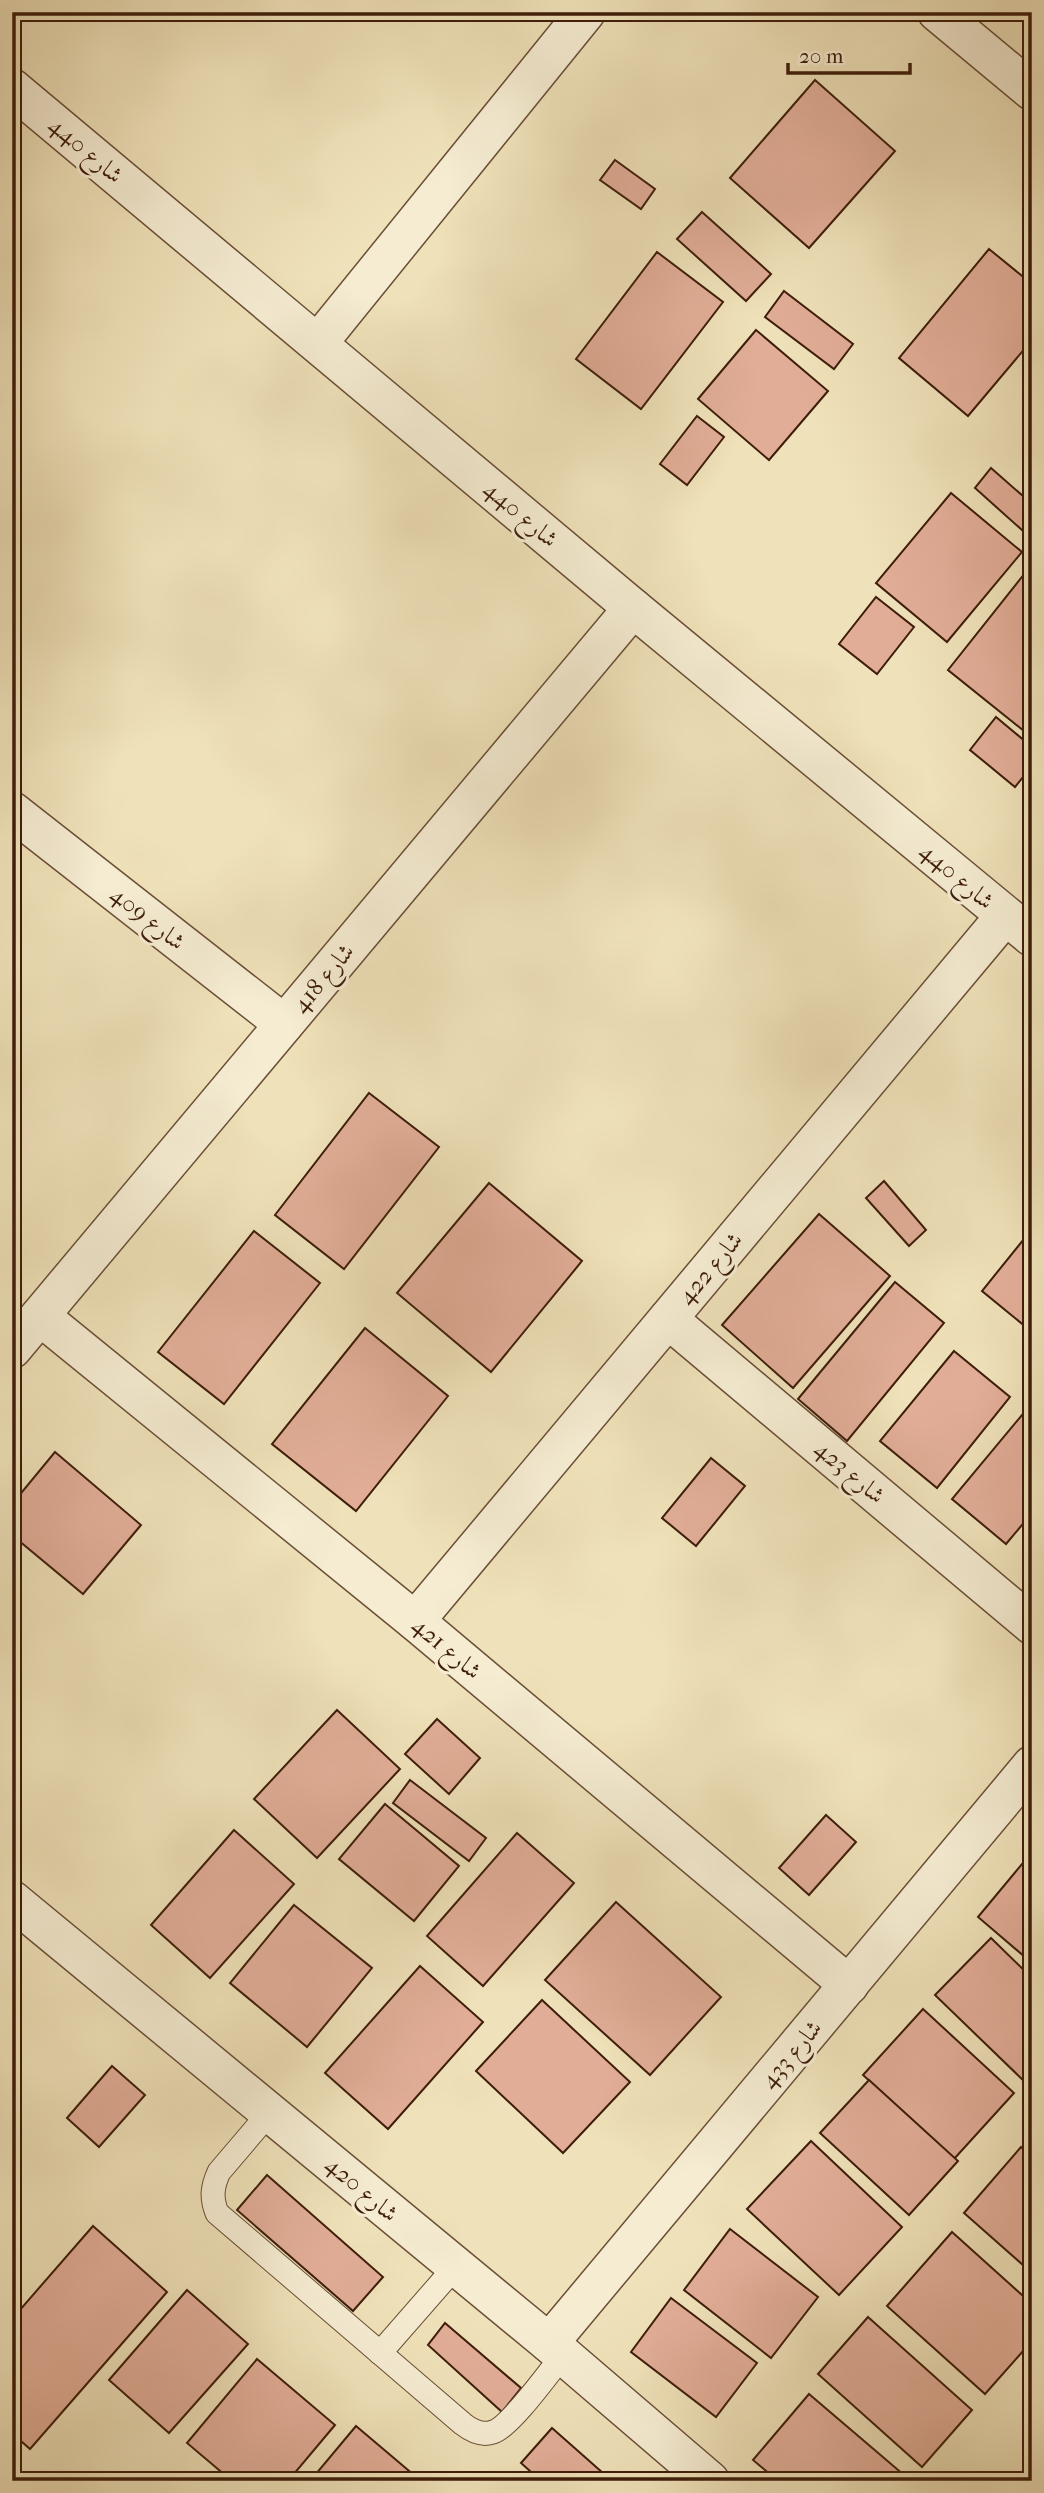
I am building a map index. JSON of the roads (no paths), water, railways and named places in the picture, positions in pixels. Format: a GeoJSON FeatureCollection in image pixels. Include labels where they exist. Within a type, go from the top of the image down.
{"type":"FeatureCollection","features":[{"type":"Feature","properties":{"kind":"street"},"geometry":{"type":"LineString","coordinates":[[318,344],[586,12]]}},
{"type":"Feature","properties":{"kind":"street"},"geometry":{"type":"LineString","coordinates":[[937,12],[1032,91]]}},
{"type":"Feature","properties":{"kind":"street","name":"شارع 440"},"geometry":{"type":"LineString","coordinates":[[12,88],[1018,926]]}},
{"type":"Feature","properties":{"kind":"street","name":"شارع 418"},"geometry":{"type":"LineString","coordinates":[[12,1349],[633,608]]}},
{"type":"Feature","properties":{"kind":"street","name":"شارع 409"},"geometry":{"type":"LineString","coordinates":[[12,811],[285,1024]]}},
{"type":"Feature","properties":{"kind":"street","name":"شارع 422"},"geometry":{"type":"LineString","coordinates":[[415,1621],[668,1319],[1018,926]]}},
{"type":"Feature","properties":{"kind":"street","name":"شارع 421"},"geometry":{"type":"LineString","coordinates":[[40,1316],[415,1621],[849,1985]]}},
{"type":"Feature","properties":{"kind":"street","name":"شارع 423"},"geometry":{"type":"LineString","coordinates":[[668,1319],[1032,1625]]}},
{"type":"Feature","properties":{"kind":"street","name":"شارع 433"},"geometry":{"type":"LineString","coordinates":[[556,2349],[849,1985],[1032,1765]]}},
{"type":"Feature","properties":{"kind":"street","name":"شارع 420"},"geometry":{"type":"LineString","coordinates":[[12,1899],[556,2349],[710,2481]]}},
{"type":"Feature","properties":{"kind":"lane"},"geometry":{"type":"LineString","coordinates":[[270,2112],[219,2172],[212,2193],[217,2213],[463,2424],[486,2434],[503,2427],[556,2349]]}},
{"type":"Feature","properties":{"kind":"lane"},"geometry":{"type":"LineString","coordinates":[[380,2353],[456,2266]]}}]}
